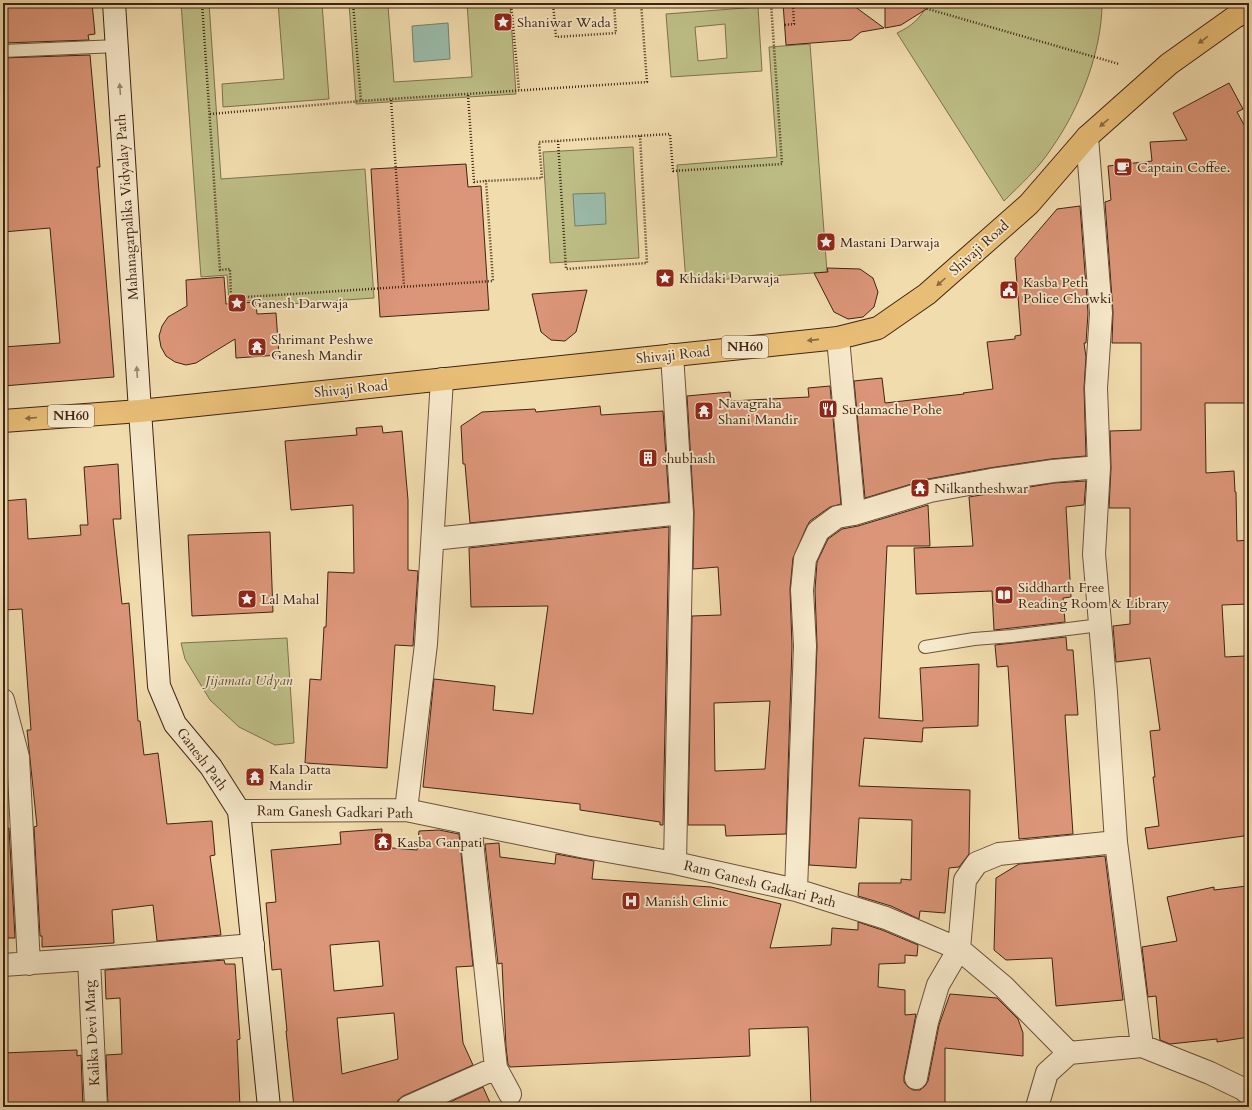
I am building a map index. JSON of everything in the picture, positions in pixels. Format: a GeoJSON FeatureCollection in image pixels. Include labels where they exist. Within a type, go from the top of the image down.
{"type":"FeatureCollection","features":[{"type":"Feature","properties":{"kind":"highway","name":"Shivaji Road"},"geometry":{"type":"LineString","coordinates":[[3,421],[140,411],[838,338],[878,328],[927,294],[1029,204],[1087,138],[1169,64],[1240,10]]}},
{"type":"Feature","properties":{"kind":"street","name":"Mahanagarpalika Vidyalay Path"},"geometry":{"type":"LineString","coordinates":[[114,3],[140,411]]}},
{"type":"Feature","properties":{"kind":"street"},"geometry":{"type":"LineString","coordinates":[[1087,138],[1101,313],[1096,388],[1099,467],[1094,554],[1106,692],[1116,842],[1142,1046]]}},
{"type":"Feature","properties":{"kind":"street"},"geometry":{"type":"LineString","coordinates":[[838,338],[854,514]]}},
{"type":"Feature","properties":{"kind":"street"},"geometry":{"type":"LineString","coordinates":[[672,355],[682,513],[675,863]]}},
{"type":"Feature","properties":{"kind":"street"},"geometry":{"type":"LineString","coordinates":[[406,810],[426,644],[442,379]]}},
{"type":"Feature","properties":{"kind":"street","name":"Ganesh Path"},"geometry":{"type":"LineString","coordinates":[[140,411],[159,686],[175,724],[211,768],[239,811],[269,1107]]}},
{"type":"Feature","properties":{"kind":"street"},"geometry":{"type":"LineString","coordinates":[[796,890],[804,646],[802,590],[805,559],[818,531],[837,517],[854,514],[930,491],[1053,471],[1099,467]]}},
{"type":"Feature","properties":{"kind":"street"},"geometry":{"type":"LineString","coordinates":[[432,539],[682,513]]}},
{"type":"Feature","properties":{"kind":"street"},"geometry":{"type":"LineString","coordinates":[[3,700],[18,757],[29,964]]}},
{"type":"Feature","properties":{"kind":"street","name":"Ram Ganesh Gadkari Path"},"geometry":{"type":"LineString","coordinates":[[239,811],[406,810],[584,847],[675,863],[796,890],[886,918],[959,950],[1004,987],[1069,1053]]}},
{"type":"Feature","properties":{"kind":"street"},"geometry":{"type":"LineString","coordinates":[[470,824],[496,1068],[510,1094]]}},
{"type":"Feature","properties":{"kind":"street"},"geometry":{"type":"LineString","coordinates":[[916,1078],[927,1022],[938,985],[959,950],[965,880],[977,863],[999,854],[1116,842]]}},
{"type":"Feature","properties":{"kind":"street"},"geometry":{"type":"LineString","coordinates":[[3,965],[253,946]]}},
{"type":"Feature","properties":{"kind":"street","name":"Kalika Devi Marg"},"geometry":{"type":"LineString","coordinates":[[89,959],[96,1107]]}},
{"type":"Feature","properties":{"kind":"street"},"geometry":{"type":"LineString","coordinates":[[1037,1107],[1047,1073],[1069,1053],[1142,1046],[1210,1073],[1243,1089],[1249,1094]]}},
{"type":"Feature","properties":{"kind":"street"},"geometry":{"type":"LineString","coordinates":[[408,1107],[496,1068]]}},
{"type":"Feature","properties":{"kind":"lane"},"geometry":{"type":"LineString","coordinates":[[3,51],[117,46]]}},
{"type":"Feature","properties":{"kind":"lane"},"geometry":{"type":"LineString","coordinates":[[926,647],[974,639],[1012,636],[1100,625]]}},
{"type":"Feature","properties":{"kind":"path"},"geometry":{"type":"LineString","coordinates":[[202,3],[220,270],[230,269],[232,298],[493,280],[486,182]]}},
{"type":"Feature","properties":{"kind":"path"},"geometry":{"type":"LineString","coordinates":[[353,3],[361,101]]}},
{"type":"Feature","properties":{"kind":"path"},"geometry":{"type":"LineString","coordinates":[[511,3],[519,90]]}},
{"type":"Feature","properties":{"kind":"path"},"geometry":{"type":"LineString","coordinates":[[210,114],[361,101],[647,82],[642,3],[614,4],[616,33],[556,37],[553,3]]}},
{"type":"Feature","properties":{"kind":"path"},"geometry":{"type":"LineString","coordinates":[[468,95],[474,182],[542,178],[540,142],[640,135],[670,134],[673,171],[782,164],[770,3]]}},
{"type":"Feature","properties":{"kind":"path"},"geometry":{"type":"LineString","coordinates":[[785,25],[794,24],[793,6]]}},
{"type":"Feature","properties":{"kind":"path"},"geometry":{"type":"LineString","coordinates":[[921,8],[1119,64]]}},
{"type":"Feature","properties":{"kind":"path"},"geometry":{"type":"LineString","coordinates":[[390,100],[404,286]]}},
{"type":"Feature","properties":{"kind":"path"},"geometry":{"type":"LineString","coordinates":[[558,141],[566,269],[647,263],[640,135]]}},
{"type":"Feature","properties":{"kind":"green space"},"geometry":{"type":"Polygon","coordinates":[[[181,3],[209,3],[221,179],[365,169],[374,298],[261,306],[261,300],[229,302],[227,275],[201,277],[181,3]]]}},
{"type":"Feature","properties":{"kind":"green space"},"geometry":{"type":"Polygon","coordinates":[[[278,3],[322,3],[329,99],[223,107],[222,84],[284,79],[278,3]]]}},
{"type":"Feature","properties":{"kind":"green space"},"geometry":{"type":"Polygon","coordinates":[[[349,3],[426,3],[388,6],[394,82],[472,77],[467,3],[510,3],[516,94],[356,104],[349,3]]]}},
{"type":"Feature","properties":{"kind":"green space"},"geometry":{"type":"Polygon","coordinates":[[[928,3],[1102,3],[1098,41],[1093,60],[1087,80],[1071,117],[1046,156],[1029,176],[1004,201],[897,33],[916,21],[928,3]]]}},
{"type":"Feature","properties":{"kind":"green space"},"geometry":{"type":"Polygon","coordinates":[[[758,7],[762,71],[671,77],[666,14],[758,7]],[[725,24],[695,27],[698,61],[727,58],[725,24]]]}},
{"type":"Feature","properties":{"kind":"green space"},"geometry":{"type":"Polygon","coordinates":[[[810,44],[827,272],[686,282],[677,165],[777,157],[769,47],[810,44]]]}},
{"type":"Feature","properties":{"kind":"green space"},"geometry":{"type":"Polygon","coordinates":[[[633,147],[639,258],[550,263],[543,152],[633,147]]]}},
{"type":"Feature","properties":{"kind":"green space","name":"Jijamata Udyan"},"geometry":{"type":"Polygon","coordinates":[[[287,638],[294,743],[275,745],[239,727],[210,700],[185,659],[181,643],[287,638]]]}},
{"type":"Feature","properties":{"kind":"shaded area"},"geometry":{"type":"Polygon","coordinates":[[[448,23],[450,59],[414,62],[412,26],[448,23]]]}},
{"type":"Feature","properties":{"kind":"shaded area"},"geometry":{"type":"Polygon","coordinates":[[[605,193],[606,224],[575,226],[573,194],[605,193]]]}},
{"type":"Feature","properties":{"kind":"building"},"geometry":{"type":"Polygon","coordinates":[[[3,3],[92,3],[95,34],[88,35],[89,40],[3,43],[3,3]]]}},
{"type":"Feature","properties":{"kind":"building"},"geometry":{"type":"Polygon","coordinates":[[[783,3],[850,3],[884,28],[861,32],[851,40],[786,45],[783,3]]]}},
{"type":"Feature","properties":{"kind":"building"},"geometry":{"type":"Polygon","coordinates":[[[885,3],[936,3],[901,25],[885,28],[885,3]]]}},
{"type":"Feature","properties":{"kind":"building"},"geometry":{"type":"Polygon","coordinates":[[[90,55],[100,167],[97,167],[114,377],[3,386],[3,347],[60,343],[50,228],[3,232],[3,58],[90,55]]]}},
{"type":"Feature","properties":{"kind":"building"},"geometry":{"type":"Polygon","coordinates":[[[1229,83],[1243,109],[1237,112],[1249,134],[1249,333],[1246,333],[1248,403],[1205,403],[1206,473],[1234,471],[1237,541],[1249,540],[1249,604],[1222,605],[1225,657],[1245,656],[1246,667],[1249,667],[1249,833],[1244,834],[1244,836],[1148,849],[1145,828],[1159,826],[1153,777],[1155,777],[1150,731],[1160,730],[1150,658],[1116,662],[1113,626],[1130,624],[1130,508],[1109,508],[1111,468],[1110,431],[1141,430],[1141,343],[1112,343],[1113,312],[1105,202],[1111,200],[1108,166],[1152,161],[1150,142],[1187,140],[1173,113],[1229,83]]]}},
{"type":"Feature","properties":{"kind":"building"},"geometry":{"type":"Polygon","coordinates":[[[466,164],[468,187],[481,186],[489,310],[380,317],[371,169],[466,164]]]}},
{"type":"Feature","properties":{"kind":"building"},"geometry":{"type":"Polygon","coordinates":[[[1080,206],[1088,313],[1086,343],[1084,343],[1086,357],[1084,388],[1086,456],[1051,459],[989,468],[928,479],[865,498],[854,381],[882,378],[885,403],[964,394],[963,393],[993,389],[987,342],[1015,339],[1015,336],[1021,335],[1015,258],[1057,209],[1080,206]]]}},
{"type":"Feature","properties":{"kind":"building"},"geometry":{"type":"Polygon","coordinates":[[[827,268],[860,269],[873,278],[878,292],[874,307],[863,317],[848,319],[834,312],[814,273],[828,272],[827,268]]]}},
{"type":"Feature","properties":{"kind":"building"},"geometry":{"type":"Polygon","coordinates":[[[224,277],[226,304],[256,302],[257,314],[276,313],[279,355],[236,358],[235,339],[196,363],[186,365],[175,362],[166,356],[161,347],[159,336],[162,326],[168,317],[187,306],[186,280],[224,277]]]}},
{"type":"Feature","properties":{"kind":"building"},"geometry":{"type":"Polygon","coordinates":[[[587,290],[576,332],[565,341],[551,340],[541,332],[532,294],[587,290]]]}},
{"type":"Feature","properties":{"kind":"building"},"geometry":{"type":"Polygon","coordinates":[[[830,386],[841,504],[830,507],[810,521],[793,558],[790,589],[792,646],[786,834],[726,836],[725,825],[688,825],[692,616],[721,615],[718,567],[693,569],[694,512],[687,396],[730,392],[731,401],[809,397],[808,388],[830,386]],[[770,701],[714,703],[715,771],[765,769],[770,701]]]}},
{"type":"Feature","properties":{"kind":"building"},"geometry":{"type":"Polygon","coordinates":[[[600,406],[601,415],[663,411],[669,502],[470,523],[465,464],[463,464],[461,426],[482,412],[535,409],[536,412],[600,406]]]}},
{"type":"Feature","properties":{"kind":"building"},"geometry":{"type":"Polygon","coordinates":[[[382,426],[383,433],[402,431],[408,500],[408,570],[418,571],[413,646],[395,645],[387,768],[305,763],[310,679],[321,680],[324,627],[326,627],[328,572],[354,573],[353,505],[291,510],[285,441],[357,435],[356,428],[382,426]]]}},
{"type":"Feature","properties":{"kind":"building"},"geometry":{"type":"Polygon","coordinates":[[[118,464],[121,519],[113,519],[122,604],[129,603],[138,721],[140,721],[144,755],[158,753],[167,824],[212,821],[215,855],[210,856],[221,935],[157,941],[153,905],[112,910],[114,943],[42,947],[42,936],[40,936],[34,827],[37,826],[27,730],[31,730],[22,609],[3,610],[3,501],[26,499],[28,539],[81,535],[80,525],[88,525],[84,467],[118,464]]]}},
{"type":"Feature","properties":{"kind":"building"},"geometry":{"type":"Polygon","coordinates":[[[1086,481],[1084,505],[1066,507],[1071,597],[1063,598],[1065,622],[994,630],[992,591],[916,594],[914,548],[973,546],[969,497],[1054,483],[1086,481]]]}},
{"type":"Feature","properties":{"kind":"building"},"geometry":{"type":"Polygon","coordinates":[[[928,505],[930,546],[887,546],[879,718],[923,721],[920,668],[979,664],[978,726],[923,728],[922,742],[864,738],[859,786],[970,790],[969,854],[959,867],[949,868],[945,913],[920,911],[919,919],[891,906],[858,896],[859,883],[901,883],[901,879],[911,880],[912,820],[859,818],[856,868],[809,865],[817,646],[815,590],[817,562],[828,539],[842,529],[858,526],[928,505]]]}},
{"type":"Feature","properties":{"kind":"building"},"geometry":{"type":"Polygon","coordinates":[[[669,527],[663,825],[660,825],[660,822],[580,810],[580,804],[423,787],[434,679],[495,686],[493,710],[533,714],[548,606],[471,607],[469,548],[669,527]]]}},
{"type":"Feature","properties":{"kind":"building"},"geometry":{"type":"Polygon","coordinates":[[[270,532],[273,612],[192,616],[188,535],[270,532]]]}},
{"type":"Feature","properties":{"kind":"building"},"geometry":{"type":"Polygon","coordinates":[[[1066,637],[1067,650],[1073,650],[1078,715],[1065,715],[1073,834],[1019,839],[1008,666],[997,667],[995,645],[1066,637]]]}},
{"type":"Feature","properties":{"kind":"building"},"geometry":{"type":"Polygon","coordinates":[[[9,828],[15,938],[3,938],[3,829],[9,828]]]}},
{"type":"Feature","properties":{"kind":"building"},"geometry":{"type":"Polygon","coordinates":[[[382,829],[381,847],[417,850],[419,831],[439,830],[459,834],[473,966],[456,967],[463,1043],[473,1065],[403,1096],[398,1100],[396,1107],[294,1107],[281,969],[272,970],[266,903],[276,902],[271,850],[341,844],[340,832],[382,829]],[[379,941],[330,945],[334,991],[383,986],[379,941]],[[394,1013],[337,1018],[342,1074],[398,1059],[394,1013]]]}},
{"type":"Feature","properties":{"kind":"building"},"geometry":{"type":"Polygon","coordinates":[[[499,843],[500,857],[555,864],[556,854],[594,861],[592,879],[711,887],[781,904],[770,948],[831,945],[832,928],[858,930],[858,922],[918,945],[917,956],[905,955],[905,963],[879,964],[878,987],[905,990],[905,1015],[916,1014],[904,1076],[904,1082],[913,1090],[920,1090],[928,1081],[939,1025],[950,994],[997,998],[1018,1019],[1023,1033],[1023,1056],[945,1048],[945,1107],[811,1107],[808,1027],[749,1029],[750,1056],[510,1067],[508,1064],[506,1047],[502,963],[498,964],[485,844],[499,843]]]}},
{"type":"Feature","properties":{"kind":"building"},"geometry":{"type":"Polygon","coordinates":[[[1105,856],[1123,1000],[1056,1006],[1052,958],[1006,960],[994,950],[996,878],[1019,864],[1105,856]]]}},
{"type":"Feature","properties":{"kind":"building"},"geometry":{"type":"Polygon","coordinates":[[[1247,886],[1249,901],[1249,1037],[1217,1042],[1217,1039],[1170,1044],[1160,1040],[1156,996],[1148,997],[1142,947],[1177,941],[1167,897],[1214,887],[1214,890],[1247,886]]]}},
{"type":"Feature","properties":{"kind":"building"},"geometry":{"type":"Polygon","coordinates":[[[224,960],[225,964],[235,964],[240,1039],[237,1040],[240,1107],[108,1107],[106,1055],[122,1054],[120,998],[106,999],[105,970],[224,960]]]}},
{"type":"Feature","properties":{"kind":"building"},"geometry":{"type":"Polygon","coordinates":[[[77,1050],[77,1056],[81,1055],[83,1107],[3,1107],[3,1053],[77,1050]]]}},
{"type":"Feature","properties":{"kind":"building"},"geometry":{"type":"Polygon","coordinates":[[[483,1087],[492,1107],[439,1107],[483,1087]]]}},
{"type":"Feature","properties":{"kind":"place","name":"Shaniwar Wada"},"geometry":{"type":"Point","coordinates":[503,22]}},
{"type":"Feature","properties":{"kind":"place","name":"Captain Coffee."},"geometry":{"type":"Point","coordinates":[1123,167]}},
{"type":"Feature","properties":{"kind":"place","name":"Mastani Darwaja"},"geometry":{"type":"Point","coordinates":[826,242]}},
{"type":"Feature","properties":{"kind":"place","name":"Khidaki Darwaja"},"geometry":{"type":"Point","coordinates":[665,278]}},
{"type":"Feature","properties":{"kind":"place","name":"Kasba Peth Police Chowki"},"geometry":{"type":"Point","coordinates":[1009,290]}},
{"type":"Feature","properties":{"kind":"place","name":"Ganesh Darwaja"},"geometry":{"type":"Point","coordinates":[237,303]}},
{"type":"Feature","properties":{"kind":"place","name":"Shrimant Peshwe Ganesh Mandir"},"geometry":{"type":"Point","coordinates":[257,347]}},
{"type":"Feature","properties":{"kind":"place","name":"Sudamache Pohe"},"geometry":{"type":"Point","coordinates":[828,409]}},
{"type":"Feature","properties":{"kind":"place","name":"Navagraha Shani Mandir"},"geometry":{"type":"Point","coordinates":[704,411]}},
{"type":"Feature","properties":{"kind":"place","name":"shubhash"},"geometry":{"type":"Point","coordinates":[648,458]}},
{"type":"Feature","properties":{"kind":"place","name":"Nilkantheshwar"},"geometry":{"type":"Point","coordinates":[920,488]}},
{"type":"Feature","properties":{"kind":"place","name":"Siddharth Free Reading Room & Library"},"geometry":{"type":"Point","coordinates":[1004,595]}},
{"type":"Feature","properties":{"kind":"place","name":"Lal Mahal"},"geometry":{"type":"Point","coordinates":[247,599]}},
{"type":"Feature","properties":{"kind":"place","name":"Kala Datta Mandir"},"geometry":{"type":"Point","coordinates":[255,777]}},
{"type":"Feature","properties":{"kind":"place","name":"Kasba Ganpati"},"geometry":{"type":"Point","coordinates":[383,842]}},
{"type":"Feature","properties":{"kind":"place","name":"Manish Clinic"},"geometry":{"type":"Point","coordinates":[631,901]}}]}
